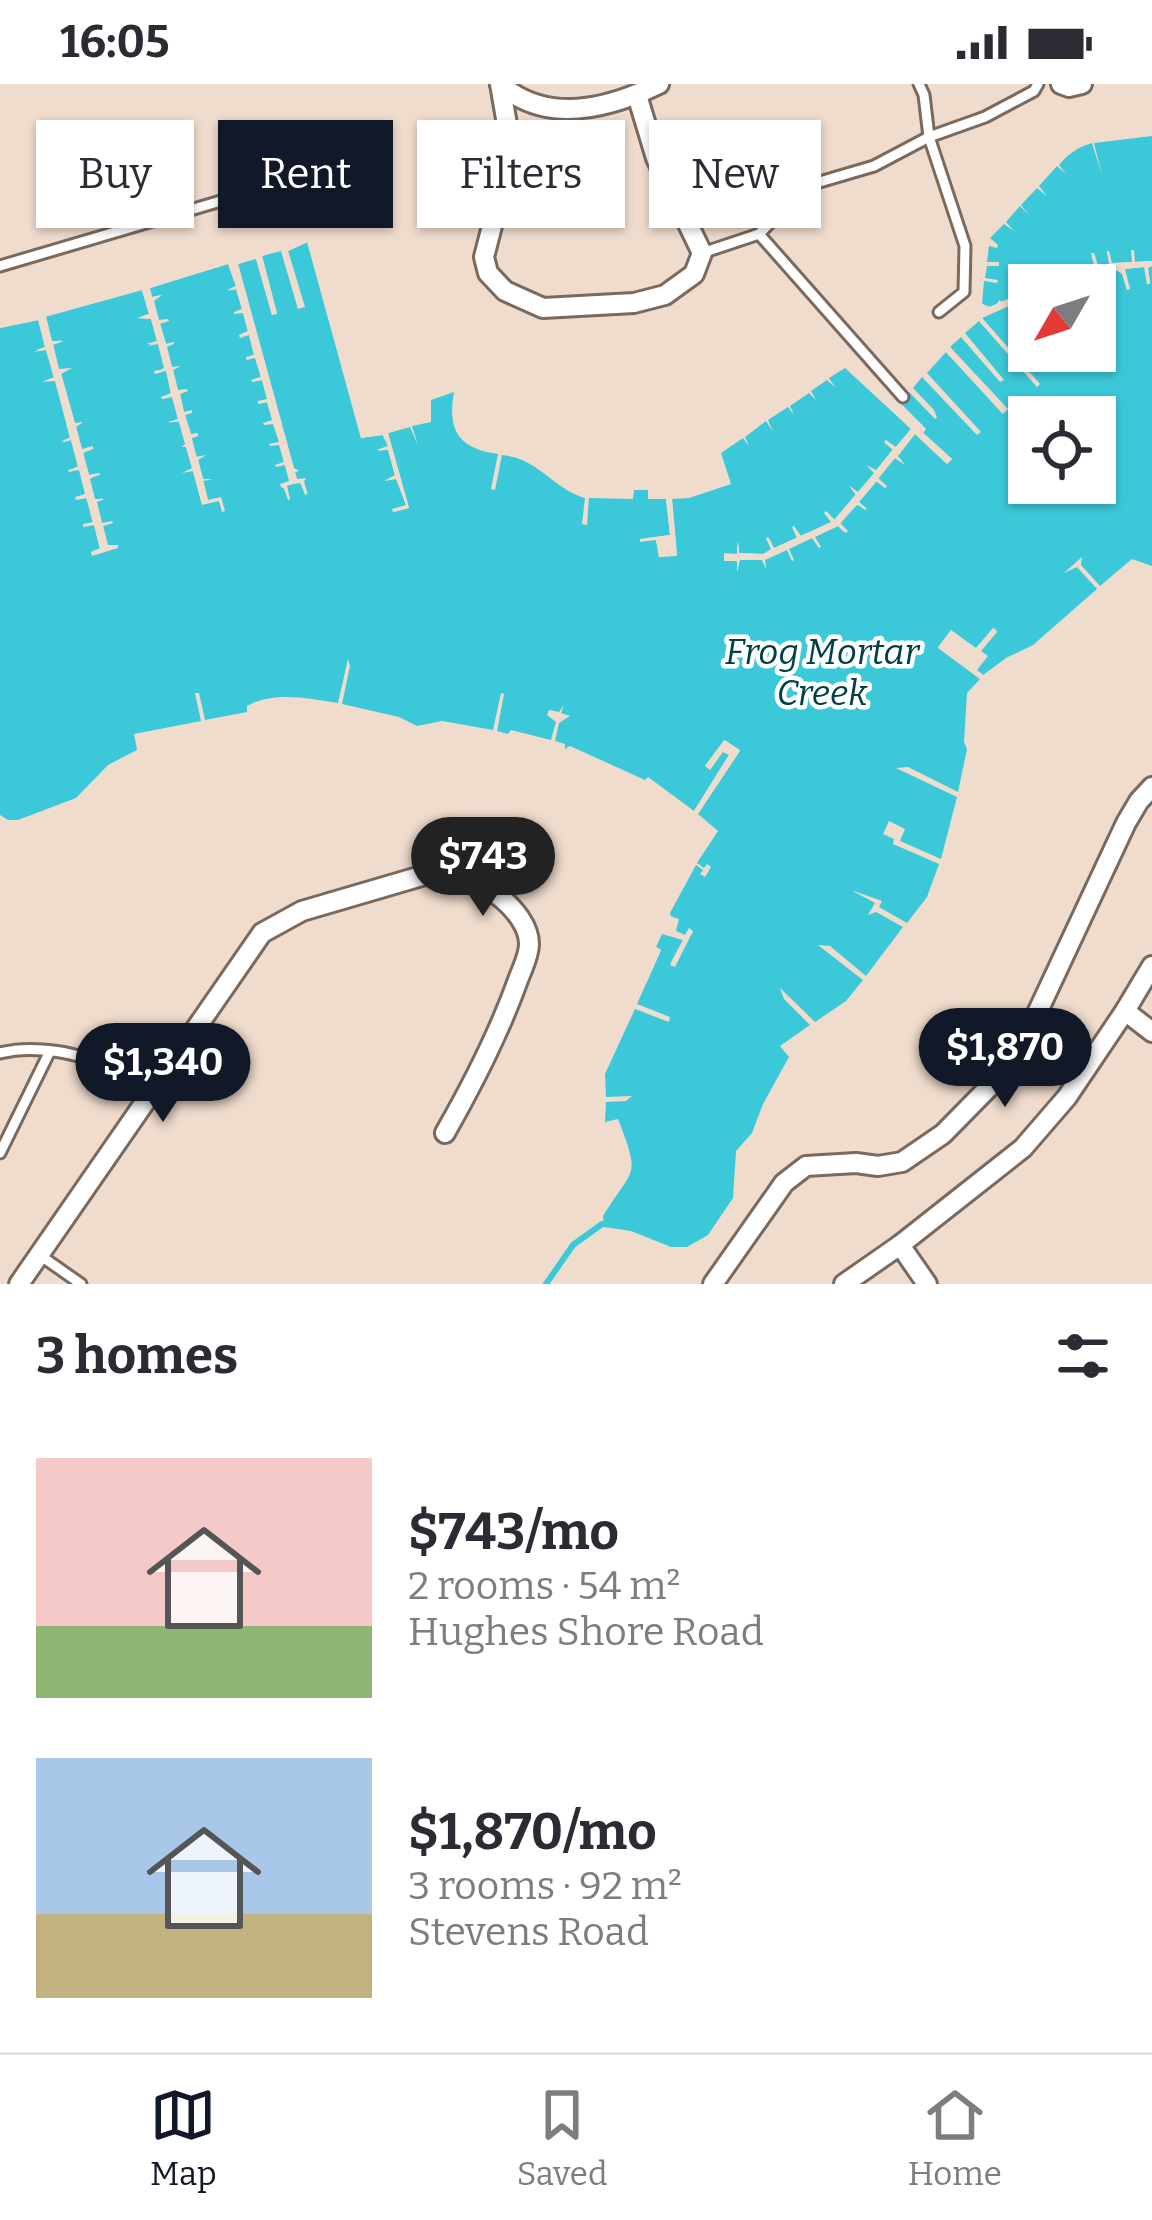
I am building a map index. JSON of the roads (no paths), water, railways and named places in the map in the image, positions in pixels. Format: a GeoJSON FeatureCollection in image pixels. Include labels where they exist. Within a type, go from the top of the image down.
{"type":"FeatureCollection","features":[{"type":"Feature","properties":{"kind":"street"},"geometry":{"type":"LineString","coordinates":[[500,84],[516,98],[560,110],[599,105],[659,84]]}},
{"type":"Feature","properties":{"kind":"street"},"geometry":{"type":"LineString","coordinates":[[500,84],[509,136],[507,168],[484,257],[488,273],[505,291],[543,308],[634,303],[665,295],[694,274],[702,253],[656,158],[637,95]]}},
{"type":"Feature","properties":{"kind":"street"},"geometry":{"type":"LineString","coordinates":[[1061,84],[1070,88],[1082,84]]}},
{"type":"Feature","properties":{"kind":"street"},"geometry":{"type":"LineString","coordinates":[[713,1284],[784,1183],[806,1166],[902,1162],[943,1134],[1000,1076],[1024,1041],[1126,824],[1152,787]]}},
{"type":"Feature","properties":{"kind":"street"},"geometry":{"type":"LineString","coordinates":[[20,1284],[262,934],[302,911],[442,870],[485,885],[502,899],[524,926],[529,949],[509,1004],[446,1133]]}},
{"type":"Feature","properties":{"kind":"street"},"geometry":{"type":"LineString","coordinates":[[844,1284],[1023,1148],[1067,1097],[1152,966]]}},
{"type":"Feature","properties":{"kind":"street"},"geometry":{"type":"LineString","coordinates":[[1125,1011],[1152,1032]]}},
{"type":"Feature","properties":{"kind":"street"},"geometry":{"type":"LineString","coordinates":[[900,1245],[927,1284]]}},
{"type":"Feature","properties":{"kind":"lane"},"geometry":{"type":"LineString","coordinates":[[919,84],[929,137],[964,246],[964,292],[939,312]]}},
{"type":"Feature","properties":{"kind":"lane"},"geometry":{"type":"LineString","coordinates":[[702,253],[760,234],[806,186],[874,166],[929,137],[985,117],[1034,92],[1038,84]]}},
{"type":"Feature","properties":{"kind":"lane"},"geometry":{"type":"LineString","coordinates":[[0,266],[218,202]]}},
{"type":"Feature","properties":{"kind":"lane"},"geometry":{"type":"LineString","coordinates":[[760,234],[903,398]]}},
{"type":"Feature","properties":{"kind":"lane"},"geometry":{"type":"LineString","coordinates":[[0,1053],[58,1050],[106,1067],[145,1102]]}},
{"type":"Feature","properties":{"kind":"lane"},"geometry":{"type":"LineString","coordinates":[[0,1153],[50,1051]]}},
{"type":"Feature","properties":{"kind":"lane"},"geometry":{"type":"LineString","coordinates":[[0,1123],[12,1128]]}},
{"type":"Feature","properties":{"kind":"lane"},"geometry":{"type":"LineString","coordinates":[[40,1255],[81,1284]]}},
{"type":"Feature","properties":{"kind":"water"},"geometry":{"type":"Polygon","coordinates":[[[1152,136],[1152,261],[1134,262],[1132,250],[1133,262],[1112,263],[1107,251],[1109,264],[1096,264],[1093,253],[1095,264],[1008,264],[1008,299],[989,307],[982,304],[984,281],[998,280],[985,278],[987,266],[999,266],[999,262],[987,262],[989,246],[998,245],[990,238],[1004,224],[1014,231],[1006,222],[1020,206],[1029,215],[1021,205],[1037,188],[1047,196],[1039,186],[1057,166],[1066,174],[1059,165],[1074,151],[1092,143],[1102,175],[1094,143],[1152,136]]]}},
{"type":"Feature","properties":{"kind":"water","name":"Frog Mortar Creek"},"geometry":{"type":"Polygon","coordinates":[[[308,242],[361,438],[382,434],[388,446],[377,452],[388,449],[395,476],[385,481],[396,478],[406,505],[394,512],[409,508],[388,433],[410,427],[418,445],[412,426],[431,422],[431,400],[454,392],[452,417],[459,436],[474,448],[498,454],[491,489],[495,490],[502,455],[520,459],[585,498],[582,524],[587,525],[589,498],[633,499],[634,490],[648,490],[648,499],[666,499],[670,535],[641,539],[656,540],[659,557],[677,555],[672,499],[731,484],[721,453],[743,438],[749,446],[745,437],[766,421],[773,432],[768,420],[788,407],[794,415],[790,406],[809,393],[816,400],[811,391],[827,380],[835,387],[829,378],[845,368],[911,429],[895,448],[885,443],[893,449],[876,471],[868,466],[875,472],[858,493],[850,486],[856,494],[834,520],[825,513],[832,522],[800,536],[793,526],[798,537],[774,548],[766,539],[772,550],[763,554],[739,553],[739,542],[737,554],[725,561],[737,561],[737,572],[739,560],[762,560],[766,568],[764,560],[838,526],[845,533],[840,524],[857,504],[867,509],[859,502],[877,481],[885,488],[878,479],[895,458],[904,464],[897,456],[915,434],[947,464],[952,459],[919,429],[926,429],[899,402],[909,392],[937,418],[913,388],[922,377],[977,435],[981,432],[927,373],[946,352],[1002,413],[1007,410],[950,347],[961,337],[1000,382],[1004,380],[965,333],[979,321],[1008,354],[1008,372],[1025,372],[1037,386],[1029,372],[1116,372],[1116,269],[1129,289],[1124,269],[1145,267],[1147,284],[1152,266],[1152,566],[1132,559],[1100,586],[1081,565],[1082,557],[1064,573],[1077,567],[1097,589],[1033,645],[983,675],[977,670],[981,651],[997,632],[994,628],[976,649],[951,631],[938,648],[980,679],[967,693],[967,749],[958,792],[908,767],[896,768],[957,797],[941,859],[900,841],[905,829],[889,821],[883,834],[894,839],[893,844],[939,864],[927,897],[907,923],[879,907],[882,901],[851,890],[875,903],[868,915],[876,912],[903,927],[866,976],[830,946],[818,945],[863,980],[846,1001],[815,1022],[780,988],[784,999],[810,1025],[780,1046],[789,1057],[752,1133],[736,1151],[733,1198],[708,1235],[687,1247],[671,1247],[631,1231],[604,1227],[603,1216],[632,1163],[618,1119],[605,1122],[606,1102],[632,1096],[606,1097],[605,1074],[635,1009],[669,1022],[670,1017],[637,1004],[661,950],[656,947],[662,933],[683,940],[670,964],[693,932],[689,929],[686,936],[675,931],[670,913],[696,865],[705,877],[711,867],[697,863],[718,831],[698,814],[740,751],[725,740],[705,766],[723,751],[729,755],[694,811],[648,777],[645,780],[555,741],[559,723],[570,716],[561,713],[564,705],[547,715],[556,722],[551,740],[497,731],[501,693],[493,730],[442,721],[417,726],[342,704],[348,659],[338,703],[268,698],[247,706],[247,712],[205,720],[199,693],[195,693],[201,721],[134,734],[137,750],[108,765],[76,798],[18,820],[0,815],[0,328],[38,320],[45,347],[36,350],[46,350],[54,378],[43,381],[55,380],[70,438],[61,441],[71,440],[78,467],[68,470],[79,469],[86,495],[77,500],[86,497],[93,523],[84,527],[94,525],[100,549],[91,552],[117,545],[108,546],[103,526],[113,522],[102,524],[96,502],[103,498],[95,500],[89,478],[100,475],[89,475],[83,452],[93,448],[82,450],[76,426],[82,422],[75,424],[61,373],[70,368],[59,370],[53,344],[62,340],[52,342],[45,317],[142,290],[149,314],[138,318],[151,319],[157,341],[147,346],[158,344],[165,369],[154,371],[166,370],[171,394],[163,399],[172,396],[178,419],[168,423],[179,421],[202,504],[219,500],[223,511],[221,498],[208,500],[198,459],[205,455],[197,458],[191,437],[197,433],[191,435],[185,415],[192,412],[184,413],[180,393],[187,391],[178,391],[173,370],[180,366],[172,368],[166,347],[174,342],[166,344],[160,323],[169,320],[159,321],[153,300],[161,295],[152,297],[150,288],[228,264],[236,286],[227,290],[236,289],[242,309],[234,314],[243,312],[248,332],[240,337],[249,335],[254,355],[246,357],[255,357],[261,377],[252,380],[262,380],[267,399],[259,404],[267,402],[273,420],[264,423],[273,423],[279,442],[270,445],[279,445],[284,462],[276,466],[285,465],[290,482],[281,484],[290,499],[286,486],[300,482],[307,494],[304,482],[297,480],[299,470],[294,469],[238,264],[256,258],[272,315],[277,313],[262,256],[281,250],[298,308],[304,306],[288,251],[308,242]]]}},
{"type":"Feature","properties":{"kind":"water","name":"Frog Mortar Creek"},"geometry":{"type":"Polygon","coordinates":[[[1008,306],[1008,348],[982,318],[1008,306]]]}},
{"type":"Feature","properties":{"kind":"waterway"},"geometry":{"type":"LineString","coordinates":[[546,1284],[573,1245],[602,1224]]}}]}
